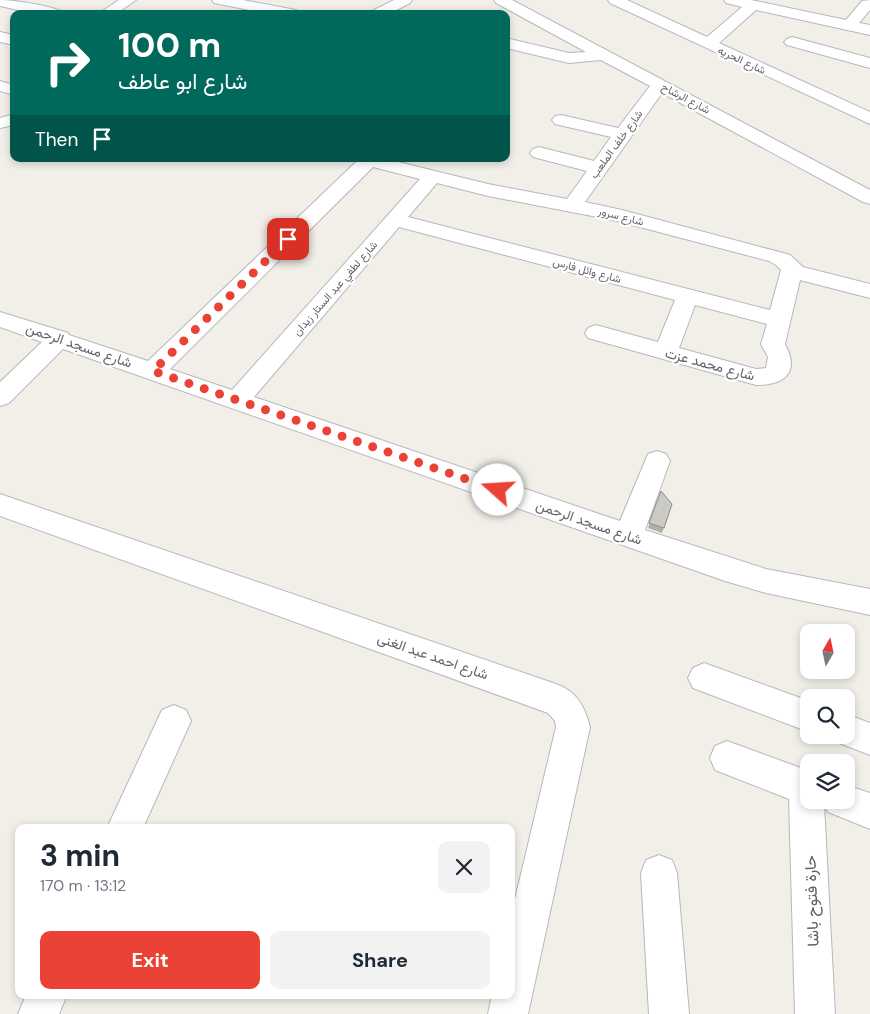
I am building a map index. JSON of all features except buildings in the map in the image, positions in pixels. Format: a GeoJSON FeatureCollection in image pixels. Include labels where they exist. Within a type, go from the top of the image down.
{"type":"FeatureCollection","features":[{"type":"Feature","properties":{"kind":"street"},"geometry":{"type":"LineString","coordinates":[[112,10],[129,0]]}},
{"type":"Feature","properties":{"kind":"street"},"geometry":{"type":"LineString","coordinates":[[219,0],[274,10]]}},
{"type":"Feature","properties":{"kind":"street","name":"شارع الرشاح"},"geometry":{"type":"LineString","coordinates":[[501,0],[870,198]]}},
{"type":"Feature","properties":{"kind":"street","name":"شارع الحريه"},"geometry":{"type":"LineString","coordinates":[[615,0],[870,119]]}},
{"type":"Feature","properties":{"kind":"street"},"geometry":{"type":"LineString","coordinates":[[731,0],[870,30]]}},
{"type":"Feature","properties":{"kind":"street"},"geometry":{"type":"LineString","coordinates":[[8,2],[59,10]]}},
{"type":"Feature","properties":{"kind":"street"},"geometry":{"type":"LineString","coordinates":[[849,26],[867,4]]}},
{"type":"Feature","properties":{"kind":"street"},"geometry":{"type":"LineString","coordinates":[[709,44],[753,5]]}},
{"type":"Feature","properties":{"kind":"street"},"geometry":{"type":"LineString","coordinates":[[792,42],[870,63]]}},
{"type":"Feature","properties":{"kind":"street"},"geometry":{"type":"LineString","coordinates":[[510,44],[569,58],[602,55]]}},
{"type":"Feature","properties":{"kind":"street","name":"شارع خلف الملعب"},"geometry":{"type":"LineString","coordinates":[[573,205],[622,134],[660,84]]}},
{"type":"Feature","properties":{"kind":"street"},"geometry":{"type":"LineString","coordinates":[[561,120],[622,134]]}},
{"type":"Feature","properties":{"kind":"street"},"geometry":{"type":"LineString","coordinates":[[539,153],[599,168]]}},
{"type":"Feature","properties":{"kind":"street"},"geometry":{"type":"LineString","coordinates":[[153,371],[364,162]]}},
{"type":"Feature","properties":{"kind":"street","name":"شارع سرور"},"geometry":{"type":"LineString","coordinates":[[379,162],[504,194],[615,214],[776,257],[783,260],[792,270],[870,291]]}},
{"type":"Feature","properties":{"kind":"street","name":"شارع لطفي عبد الستار زيدان"},"geometry":{"type":"LineString","coordinates":[[237,400],[433,176]]}},
{"type":"Feature","properties":{"kind":"street","name":"شارع وائل فارس"},"geometry":{"type":"LineString","coordinates":[[395,220],[780,320]]}},
{"type":"Feature","properties":{"kind":"street","name":"شارع محمد عزت"},"geometry":{"type":"LineString","coordinates":[[596,333],[756,377],[768,377],[777,372],[780,360],[773,344],[792,270]]}},
{"type":"Feature","properties":{"kind":"street"},"geometry":{"type":"LineString","coordinates":[[666,352],[687,296]]}},
{"type":"Feature","properties":{"kind":"street","name":"شارع مسجد الرحمن"},"geometry":{"type":"LineString","coordinates":[[0,319],[60,338],[725,569],[766,581],[870,602]]}},
{"type":"Feature","properties":{"kind":"street"},"geometry":{"type":"LineString","coordinates":[[0,397],[60,338]]}},
{"type":"Feature","properties":{"kind":"street"},"geometry":{"type":"LineString","coordinates":[[629,536],[657,460]]}},
{"type":"Feature","properties":{"kind":"street","name":"شارع احمد عبد الغنى"},"geometry":{"type":"LineString","coordinates":[[0,505],[556,699],[563,704],[568,711],[573,727],[515,983]]}},
{"type":"Feature","properties":{"kind":"street"},"geometry":{"type":"LineString","coordinates":[[704,678],[800,714]]}},
{"type":"Feature","properties":{"kind":"street"},"geometry":{"type":"LineString","coordinates":[[127,824],[174,721]]}},
{"type":"Feature","properties":{"kind":"street"},"geometry":{"type":"LineString","coordinates":[[855,733],[870,739]]}},
{"type":"Feature","properties":{"kind":"street"},"geometry":{"type":"LineString","coordinates":[[727,758],[800,785]]}},
{"type":"Feature","properties":{"kind":"street"},"geometry":{"type":"LineString","coordinates":[[855,806],[870,811]]}},
{"type":"Feature","properties":{"kind":"street","name":"حارة فتوح باشا"},"geometry":{"type":"LineString","coordinates":[[808,809],[815,1014]]}},
{"type":"Feature","properties":{"kind":"street"},"geometry":{"type":"LineString","coordinates":[[659,873],[669,1014]]}},
{"type":"Feature","properties":{"kind":"street"},"geometry":{"type":"LineString","coordinates":[[38,1014],[45,999]]}},
{"type":"Feature","properties":{"kind":"street","name":"شارع احمد عبد الغنى"},"geometry":{"type":"LineString","coordinates":[[508,1014],[511,999]]}},
{"type":"Feature","properties":{"kind":"route"},"geometry":{"type":"LineString","coordinates":[[288,239],[153,371],[498,490]]}}]}
